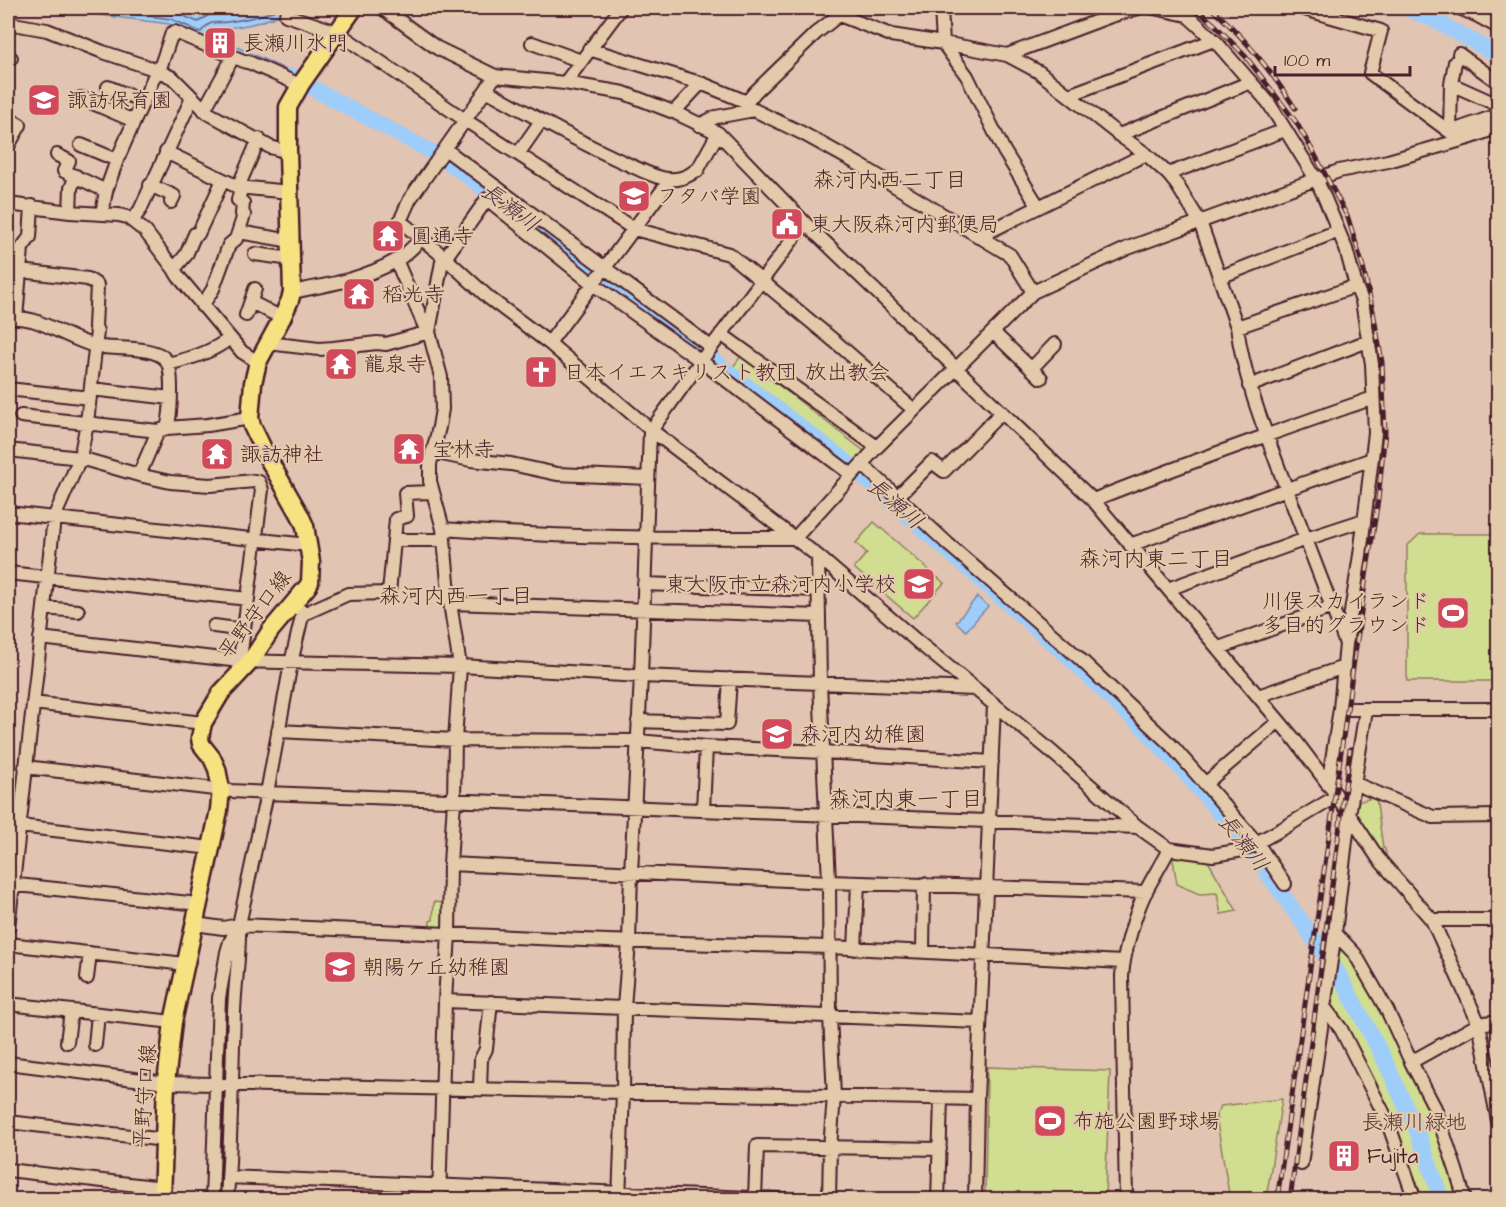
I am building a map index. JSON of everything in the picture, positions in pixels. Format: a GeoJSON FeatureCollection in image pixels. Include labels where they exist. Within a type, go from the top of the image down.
{"type":"FeatureCollection","features":[{"type":"Feature","properties":{"kind":"main road","name":"平野守口線"},"geometry":{"type":"LineString","coordinates":[[162,1194],[166,1083],[173,1022],[212,848],[221,789],[217,769],[201,744],[202,723],[221,693],[271,630],[298,609],[310,582],[311,562],[305,526],[266,455],[250,418],[253,383],[258,362],[282,318],[292,292],[288,107],[354,8]]}},
{"type":"Feature","properties":{"kind":"street"},"geometry":{"type":"LineString","coordinates":[[382,8],[437,48],[495,76],[565,83],[624,93],[674,112],[718,133],[805,223],[1093,500],[1294,740],[1328,784],[1378,858],[1432,920],[1479,1024],[1498,1117]]}},
{"type":"Feature","properties":{"kind":"street"},"geometry":{"type":"LineString","coordinates":[[565,83],[621,8]]}},
{"type":"Feature","properties":{"kind":"street"},"geometry":{"type":"LineString","coordinates":[[941,8],[943,43],[967,76],[1004,151],[1038,206]]}},
{"type":"Feature","properties":{"kind":"street"},"geometry":{"type":"LineString","coordinates":[[1007,55],[1137,8]]}},
{"type":"Feature","properties":{"kind":"street"},"geometry":{"type":"LineString","coordinates":[[1154,8],[1187,15],[1214,40],[1268,102],[1316,179],[1346,249],[1362,302],[1372,364],[1375,433],[1346,644],[1340,709],[1328,784]]}},
{"type":"Feature","properties":{"kind":"street"},"geometry":{"type":"LineString","coordinates":[[1301,8],[1381,32],[1370,73],[1450,132]]}},
{"type":"Feature","properties":{"kind":"street"},"geometry":{"type":"LineString","coordinates":[[1459,8],[1481,12],[1498,27]]}},
{"type":"Feature","properties":{"kind":"street"},"geometry":{"type":"LineString","coordinates":[[699,124],[746,107],[755,92],[839,11],[891,35],[1007,55],[1039,72],[1146,154],[1177,185],[1200,222],[1237,327],[1249,386],[1346,644]]}},
{"type":"Feature","properties":{"kind":"street"},"geometry":{"type":"LineString","coordinates":[[286,15],[336,32],[465,120],[634,229],[729,254],[914,410]]}},
{"type":"Feature","properties":{"kind":"street"},"geometry":{"type":"LineString","coordinates":[[8,23],[47,30],[158,71],[173,78],[204,110],[270,147],[288,152]]}},
{"type":"Feature","properties":{"kind":"street"},"geometry":{"type":"LineString","coordinates":[[102,214],[106,191],[117,160],[158,71],[172,33],[175,32],[233,57],[251,57],[302,83]]}},
{"type":"Feature","properties":{"kind":"street"},"geometry":{"type":"LineString","coordinates":[[1069,95],[1214,40]]}},
{"type":"Feature","properties":{"kind":"street"},"geometry":{"type":"LineString","coordinates":[[532,43],[581,61]]}},
{"type":"Feature","properties":{"kind":"street"},"geometry":{"type":"LineString","coordinates":[[589,49],[700,84],[802,133],[1010,255],[1033,292]]}},
{"type":"Feature","properties":{"kind":"street"},"geometry":{"type":"LineString","coordinates":[[204,110],[233,57]]}},
{"type":"Feature","properties":{"kind":"street"},"geometry":{"type":"LineString","coordinates":[[1450,132],[1451,84],[1457,58],[1498,82]]}},
{"type":"Feature","properties":{"kind":"street"},"geometry":{"type":"LineString","coordinates":[[495,76],[410,199],[400,221],[489,298],[549,343],[651,430],[818,556],[1138,827],[1169,849],[1213,855],[1243,850],[1336,796]]}},
{"type":"Feature","properties":{"kind":"street"},"geometry":{"type":"LineString","coordinates":[[1119,135],[1251,82]]}},
{"type":"Feature","properties":{"kind":"street"},"geometry":{"type":"LineString","coordinates":[[674,112],[700,84]]}},
{"type":"Feature","properties":{"kind":"street"},"geometry":{"type":"LineString","coordinates":[[1451,84],[1498,105]]}},
{"type":"Feature","properties":{"kind":"street"},"geometry":{"type":"LineString","coordinates":[[108,87],[143,101]]}},
{"type":"Feature","properties":{"kind":"street"},"geometry":{"type":"LineString","coordinates":[[486,90],[609,156],[660,178],[670,180],[685,178],[696,170],[698,171],[718,133]]}},
{"type":"Feature","properties":{"kind":"street"},"geometry":{"type":"LineString","coordinates":[[81,98],[134,121]]}},
{"type":"Feature","properties":{"kind":"street"},"geometry":{"type":"LineString","coordinates":[[132,221],[140,210],[192,98]]}},
{"type":"Feature","properties":{"kind":"street"},"geometry":{"type":"LineString","coordinates":[[1450,132],[1498,115]]}},
{"type":"Feature","properties":{"kind":"street"},"geometry":{"type":"LineString","coordinates":[[8,118],[20,124],[8,146]]}},
{"type":"Feature","properties":{"kind":"street"},"geometry":{"type":"LineString","coordinates":[[518,154],[541,120]]}},
{"type":"Feature","properties":{"kind":"street"},"geometry":{"type":"LineString","coordinates":[[394,540],[443,535],[506,534],[645,538],[795,538],[877,447],[1033,292],[1128,248],[1316,179],[1339,171],[1389,161],[1472,137],[1498,127]]}},
{"type":"Feature","properties":{"kind":"street"},"geometry":{"type":"LineString","coordinates":[[1168,174],[1285,130]]}},
{"type":"Feature","properties":{"kind":"street"},"geometry":{"type":"LineString","coordinates":[[202,306],[213,289],[229,245],[236,239],[239,232],[244,215],[242,214],[243,203],[238,200],[240,187],[259,139]]}},
{"type":"Feature","properties":{"kind":"street"},"geometry":{"type":"LineString","coordinates":[[81,145],[117,160]]}},
{"type":"Feature","properties":{"kind":"street"},"geometry":{"type":"LineString","coordinates":[[166,152],[240,187],[290,192]]}},
{"type":"Feature","properties":{"kind":"street"},"geometry":{"type":"LineString","coordinates":[[441,154],[605,267],[711,347]]}},
{"type":"Feature","properties":{"kind":"street"},"geometry":{"type":"LineString","coordinates":[[978,237],[1146,154]]}},
{"type":"Feature","properties":{"kind":"street"},"geometry":{"type":"LineString","coordinates":[[57,155],[69,161],[64,171],[106,191]]}},
{"type":"Feature","properties":{"kind":"street"},"geometry":{"type":"LineString","coordinates":[[69,212],[71,188],[76,176]]}},
{"type":"Feature","properties":{"kind":"street"},"geometry":{"type":"LineString","coordinates":[[174,269],[186,255],[195,234],[198,234],[223,180]]}},
{"type":"Feature","properties":{"kind":"street"},"geometry":{"type":"LineString","coordinates":[[549,343],[670,180]]}},
{"type":"Feature","properties":{"kind":"street"},"geometry":{"type":"LineString","coordinates":[[150,185],[174,196]]}},
{"type":"Feature","properties":{"kind":"street"},"geometry":{"type":"LineString","coordinates":[[429,332],[444,257],[487,199],[593,284],[701,360],[852,475]]}},
{"type":"Feature","properties":{"kind":"street"},"geometry":{"type":"LineString","coordinates":[[8,204],[127,217],[146,231],[178,276],[242,352],[258,362]]}},
{"type":"Feature","properties":{"kind":"street"},"geometry":{"type":"LineString","coordinates":[[32,206],[30,237],[22,248],[16,268],[12,317],[33,320],[95,346],[145,350],[158,354],[168,364],[171,398],[170,421],[139,475]]}},
{"type":"Feature","properties":{"kind":"street"},"geometry":{"type":"LineString","coordinates":[[619,1196],[624,1008],[639,721],[650,432],[701,360],[805,223]]}},
{"type":"Feature","properties":{"kind":"street"},"geometry":{"type":"LineString","coordinates":[[1220,277],[1338,231]]}},
{"type":"Feature","properties":{"kind":"street"},"geometry":{"type":"LineString","coordinates":[[239,232],[291,241]]}},
{"type":"Feature","properties":{"kind":"street"},"geometry":{"type":"LineString","coordinates":[[292,292],[338,283],[370,273],[396,261],[422,238]]}},
{"type":"Feature","properties":{"kind":"street"},"geometry":{"type":"LineString","coordinates":[[255,254],[291,260]]}},
{"type":"Feature","properties":{"kind":"street"},"geometry":{"type":"LineString","coordinates":[[396,261],[429,332],[441,377],[442,409],[430,464],[430,482],[443,535],[450,603],[460,666],[450,864],[439,1200]]}},
{"type":"Feature","properties":{"kind":"street"},"geometry":{"type":"LineString","coordinates":[[8,928],[10,885],[19,826],[54,518],[80,458],[87,423],[97,331],[96,283],[88,279],[16,268]]}},
{"type":"Feature","properties":{"kind":"street"},"geometry":{"type":"LineString","coordinates":[[1237,327],[1356,286]]}},
{"type":"Feature","properties":{"kind":"street"},"geometry":{"type":"LineString","coordinates":[[246,315],[255,289]]}},
{"type":"Feature","properties":{"kind":"street"},"geometry":{"type":"LineString","coordinates":[[251,302],[282,318]]}},
{"type":"Feature","properties":{"kind":"street"},"geometry":{"type":"LineString","coordinates":[[268,343],[319,349],[386,344],[429,332]]}},
{"type":"Feature","properties":{"kind":"street"},"geometry":{"type":"LineString","coordinates":[[994,333],[1041,378]]}},
{"type":"Feature","properties":{"kind":"street"},"geometry":{"type":"LineString","coordinates":[[721,334],[877,447]]}},
{"type":"Feature","properties":{"kind":"street"},"geometry":{"type":"LineString","coordinates":[[168,364],[193,358],[218,348],[230,338]]}},
{"type":"Feature","properties":{"kind":"street"},"geometry":{"type":"LineString","coordinates":[[1249,386],[1368,341]]}},
{"type":"Feature","properties":{"kind":"street"},"geometry":{"type":"LineString","coordinates":[[1031,369],[1055,344]]}},
{"type":"Feature","properties":{"kind":"street"},"geometry":{"type":"LineString","coordinates":[[8,389],[171,398]]}},
{"type":"Feature","properties":{"kind":"street"},"geometry":{"type":"LineString","coordinates":[[1093,500],[1373,398]]}},
{"type":"Feature","properties":{"kind":"street"},"geometry":{"type":"LineString","coordinates":[[897,497],[932,462],[944,471],[1002,412]]}},
{"type":"Feature","properties":{"kind":"street"},"geometry":{"type":"LineString","coordinates":[[21,416],[163,430],[250,418]]}},
{"type":"Feature","properties":{"kind":"street"},"geometry":{"type":"LineString","coordinates":[[8,450],[80,458],[170,482],[210,485],[259,482],[262,490],[244,630],[243,666]]}},
{"type":"Feature","properties":{"kind":"street"},"geometry":{"type":"LineString","coordinates":[[432,452],[471,460],[511,464],[557,474],[648,478]]}},
{"type":"Feature","properties":{"kind":"street"},"geometry":{"type":"LineString","coordinates":[[1131,545],[1372,459]]}},
{"type":"Feature","properties":{"kind":"street"},"geometry":{"type":"LineString","coordinates":[[862,465],[948,544],[1078,657],[1172,746],[1257,843],[1285,884]]}},
{"type":"Feature","properties":{"kind":"street"},"geometry":{"type":"LineString","coordinates":[[227,1200],[239,925],[267,793],[291,663],[298,609],[308,612],[348,594],[389,593],[396,519],[407,516],[405,493],[432,492]]}},
{"type":"Feature","properties":{"kind":"street"},"geometry":{"type":"LineString","coordinates":[[8,513],[308,545]]}},
{"type":"Feature","properties":{"kind":"street"},"geometry":{"type":"LineString","coordinates":[[1168,589],[1364,520]]}},
{"type":"Feature","properties":{"kind":"street"},"geometry":{"type":"LineString","coordinates":[[818,556],[819,683],[829,882],[830,1016],[834,1096],[829,1200]]}},
{"type":"Feature","properties":{"kind":"street"},"geometry":{"type":"LineString","coordinates":[[8,573],[248,599]]}},
{"type":"Feature","properties":{"kind":"street"},"geometry":{"type":"LineString","coordinates":[[644,584],[818,590]]}},
{"type":"Feature","properties":{"kind":"street"},"geometry":{"type":"LineString","coordinates":[[450,603],[819,616]]}},
{"type":"Feature","properties":{"kind":"street"},"geometry":{"type":"LineString","coordinates":[[1219,648],[1332,607]]}},
{"type":"Feature","properties":{"kind":"street"},"geometry":{"type":"LineString","coordinates":[[44,608],[78,611]]}},
{"type":"Feature","properties":{"kind":"street"},"geometry":{"type":"LineString","coordinates":[[214,626],[244,630]]}},
{"type":"Feature","properties":{"kind":"street"},"geometry":{"type":"LineString","coordinates":[[40,638],[243,666],[291,663],[460,666],[641,676],[975,688]]}},
{"type":"Feature","properties":{"kind":"street"},"geometry":{"type":"LineString","coordinates":[[1258,696],[1344,667]]}},
{"type":"Feature","properties":{"kind":"street"},"geometry":{"type":"LineString","coordinates":[[639,721],[727,724],[730,679]]}},
{"type":"Feature","properties":{"kind":"street"},"geometry":{"type":"LineString","coordinates":[[33,703],[202,723]]}},
{"type":"Feature","properties":{"kind":"street"},"geometry":{"type":"LineString","coordinates":[[975,1200],[977,1099],[994,705]]}},
{"type":"Feature","properties":{"kind":"street"},"geometry":{"type":"LineString","coordinates":[[1340,709],[1498,710]]}},
{"type":"Feature","properties":{"kind":"street"},"geometry":{"type":"LineString","coordinates":[[1301,1164],[1335,933],[1349,815],[1366,710]]}},
{"type":"Feature","properties":{"kind":"street"},"geometry":{"type":"LineString","coordinates":[[1205,784],[1279,722]]}},
{"type":"Feature","properties":{"kind":"street"},"geometry":{"type":"LineString","coordinates":[[278,731],[455,740],[638,741],[706,747],[992,762]]}},
{"type":"Feature","properties":{"kind":"street"},"geometry":{"type":"LineString","coordinates":[[703,810],[706,747]]}},
{"type":"Feature","properties":{"kind":"street"},"geometry":{"type":"LineString","coordinates":[[25,767],[267,793],[1138,827]]}},
{"type":"Feature","properties":{"kind":"street"},"geometry":{"type":"LineString","coordinates":[[1354,783],[1433,817],[1498,816]]}},
{"type":"Feature","properties":{"kind":"street"},"geometry":{"type":"LineString","coordinates":[[19,826],[212,848]]}},
{"type":"Feature","properties":{"kind":"street"},"geometry":{"type":"LineString","coordinates":[[1126,1200],[1123,962],[1146,892],[1169,849]]}},
{"type":"Feature","properties":{"kind":"street"},"geometry":{"type":"LineString","coordinates":[[450,864],[829,882],[1146,892]]}},
{"type":"Feature","properties":{"kind":"street"},"geometry":{"type":"LineString","coordinates":[[855,949],[858,883]]}},
{"type":"Feature","properties":{"kind":"street"},"geometry":{"type":"LineString","coordinates":[[923,952],[924,884]]}},
{"type":"Feature","properties":{"kind":"street"},"geometry":{"type":"LineString","coordinates":[[10,885],[200,904]]}},
{"type":"Feature","properties":{"kind":"street"},"geometry":{"type":"LineString","coordinates":[[1432,920],[1498,920]]}},
{"type":"Feature","properties":{"kind":"street"},"geometry":{"type":"LineString","coordinates":[[195,924],[223,927],[239,925],[629,942],[830,947],[1123,962]]}},
{"type":"Feature","properties":{"kind":"street"},"geometry":{"type":"LineString","coordinates":[[213,1200],[219,998],[227,952],[239,925]]}},
{"type":"Feature","properties":{"kind":"street"},"geometry":{"type":"LineString","coordinates":[[1335,933],[1355,954],[1376,989],[1435,1108],[1465,1200]]}},
{"type":"Feature","properties":{"kind":"street"},"geometry":{"type":"LineString","coordinates":[[8,944],[185,964]]}},
{"type":"Feature","properties":{"kind":"street"},"geometry":{"type":"LineString","coordinates":[[87,978],[90,953]]}},
{"type":"Feature","properties":{"kind":"street"},"geometry":{"type":"LineString","coordinates":[[445,1000],[980,1022]]}},
{"type":"Feature","properties":{"kind":"street"},"geometry":{"type":"LineString","coordinates":[[480,1089],[481,1059],[486,1049],[491,1002]]}},
{"type":"Feature","properties":{"kind":"street"},"geometry":{"type":"LineString","coordinates":[[8,1004],[173,1022]]}},
{"type":"Feature","properties":{"kind":"street"},"geometry":{"type":"LineString","coordinates":[[1324,1007],[1341,1029],[1387,1120],[1415,1200]]}},
{"type":"Feature","properties":{"kind":"street"},"geometry":{"type":"LineString","coordinates":[[67,1042],[71,1011]]}},
{"type":"Feature","properties":{"kind":"street"},"geometry":{"type":"LineString","coordinates":[[95,1046],[98,1014]]}},
{"type":"Feature","properties":{"kind":"street"},"geometry":{"type":"LineString","coordinates":[[1411,1062],[1479,1024],[1498,1021]]}},
{"type":"Feature","properties":{"kind":"street"},"geometry":{"type":"LineString","coordinates":[[8,1063],[166,1083],[977,1099]]}},
{"type":"Feature","properties":{"kind":"street"},"geometry":{"type":"LineString","coordinates":[[938,1200],[941,1098]]}},
{"type":"Feature","properties":{"kind":"street"},"geometry":{"type":"LineString","coordinates":[[8,1122],[165,1140]]}},
{"type":"Feature","properties":{"kind":"street"},"geometry":{"type":"LineString","coordinates":[[755,1198],[758,1146],[940,1149]]}},
{"type":"Feature","properties":{"kind":"street"},"geometry":{"type":"LineString","coordinates":[[8,1170],[162,1194]]}},
{"type":"Feature","properties":{"kind":"street"},"geometry":{"type":"LineString","coordinates":[[228,1177],[440,1185],[619,1196],[803,1200]]}},
{"type":"Feature","properties":{"kind":"green space"},"geometry":{"type":"Polygon","coordinates":[[[741,356],[864,451],[854,463],[733,367],[741,356]]]}},
{"type":"Feature","properties":{"kind":"green space"},"geometry":{"type":"Polygon","coordinates":[[[874,522],[944,583],[913,618],[854,568],[867,553],[856,543],[874,522]]]}},
{"type":"Feature","properties":{"kind":"green space","name":"川俣スカイランド 多目的グラウンド"},"geometry":{"type":"Polygon","coordinates":[[[1420,534],[1498,534],[1498,681],[1407,681],[1407,546],[1420,534]]]}},
{"type":"Feature","properties":{"kind":"green space"},"geometry":{"type":"Polygon","coordinates":[[[1376,797],[1383,848],[1387,859],[1351,811],[1353,803],[1376,797]]]}},
{"type":"Feature","properties":{"kind":"green space"},"geometry":{"type":"Polygon","coordinates":[[[1172,853],[1205,856],[1237,911],[1221,914],[1217,893],[1199,894],[1177,884],[1172,853]]]}},
{"type":"Feature","properties":{"kind":"green space"},"geometry":{"type":"Polygon","coordinates":[[[434,902],[445,903],[445,923],[441,927],[430,927],[430,921],[433,920],[434,902]]]}},
{"type":"Feature","properties":{"kind":"green space","name":"長瀬川緑地"},"geometry":{"type":"Polygon","coordinates":[[[1338,941],[1352,956],[1424,1093],[1461,1199],[1418,1199],[1329,1003],[1338,941]]]}},
{"type":"Feature","properties":{"kind":"green space","name":"布施公園野球場"},"geometry":{"type":"Polygon","coordinates":[[[987,1067],[1110,1071],[1105,1197],[985,1195],[987,1067]]]}},
{"type":"Feature","properties":{"kind":"green space"},"geometry":{"type":"Polygon","coordinates":[[[1282,1099],[1266,1199],[1230,1199],[1216,1116],[1221,1106],[1282,1099]]]}},
{"type":"Feature","properties":{"kind":"water"},"geometry":{"type":"Polygon","coordinates":[[[46,8],[294,8],[265,20],[213,29],[209,33],[302,77],[304,85],[169,24],[46,8]]]}},
{"type":"Feature","properties":{"kind":"water"},"geometry":{"type":"Polygon","coordinates":[[[977,597],[988,606],[966,631],[956,622],[977,597]]]}},
{"type":"Feature","properties":{"kind":"waterway"},"geometry":{"type":"LineString","coordinates":[[1405,8],[1430,18],[1498,55]]}},
{"type":"Feature","properties":{"kind":"waterway","name":"長瀬川"},"geometry":{"type":"LineString","coordinates":[[290,76],[443,158],[848,463],[1071,659],[1145,729],[1249,847],[1340,976],[1384,1059],[1416,1129],[1441,1200]]}},
{"type":"Feature","properties":{"kind":"railway"},"geometry":{"type":"LineString","coordinates":[[1195,8],[1246,57],[1296,122],[1314,153],[1348,218],[1362,263],[1382,362],[1385,432],[1378,500],[1277,1200]]}},
{"type":"Feature","properties":{"kind":"railway"},"geometry":{"type":"LineString","coordinates":[[1211,8],[1235,30],[1295,108]]}},
{"type":"Feature","properties":{"kind":"railway"},"geometry":{"type":"LineString","coordinates":[[1290,1200],[1350,749]]}},
{"type":"Feature","properties":{"kind":"place","name":"長瀬川水門"},"geometry":{"type":"Point","coordinates":[220,43]}},
{"type":"Feature","properties":{"kind":"place","name":"諏訪保育園"},"geometry":{"type":"Point","coordinates":[44,100]}},
{"type":"Feature","properties":{"kind":"place","name":"フタバ学園"},"geometry":{"type":"Point","coordinates":[634,196]}},
{"type":"Feature","properties":{"kind":"place","name":"東大阪森河内郵便局"},"geometry":{"type":"Point","coordinates":[787,224]}},
{"type":"Feature","properties":{"kind":"place","name":"圓通寺"},"geometry":{"type":"Point","coordinates":[388,236]}},
{"type":"Feature","properties":{"kind":"place","name":"稻光寺"},"geometry":{"type":"Point","coordinates":[359,294]}},
{"type":"Feature","properties":{"kind":"place","name":"龍泉寺"},"geometry":{"type":"Point","coordinates":[341,364]}},
{"type":"Feature","properties":{"kind":"place","name":"日本イエスキリスト教団 放出教会"},"geometry":{"type":"Point","coordinates":[541,372]}},
{"type":"Feature","properties":{"kind":"place","name":"宝林寺"},"geometry":{"type":"Point","coordinates":[409,449]}},
{"type":"Feature","properties":{"kind":"place","name":"諏訪神社"},"geometry":{"type":"Point","coordinates":[217,454]}},
{"type":"Feature","properties":{"kind":"place","name":"東大阪市立森河内小学校"},"geometry":{"type":"Point","coordinates":[919,584]}},
{"type":"Feature","properties":{"kind":"place","name":"川俣スカイランド 多目的グラウンド"},"geometry":{"type":"Point","coordinates":[1453,613]}},
{"type":"Feature","properties":{"kind":"place","name":"森河内幼稚園"},"geometry":{"type":"Point","coordinates":[777,734]}},
{"type":"Feature","properties":{"kind":"place","name":"朝陽ケ丘幼稚園"},"geometry":{"type":"Point","coordinates":[340,967]}},
{"type":"Feature","properties":{"kind":"place","name":"布施公園野球場"},"geometry":{"type":"Point","coordinates":[1050,1121]}},
{"type":"Feature","properties":{"kind":"place","name":"Fujita"},"geometry":{"type":"Point","coordinates":[1344,1156]}},
{"type":"Feature","properties":{"kind":"district","name":"森河内西二丁目"},"geometry":{"type":"Point","coordinates":[890,180]}},
{"type":"Feature","properties":{"kind":"district","name":"森河内東二丁目"},"geometry":{"type":"Point","coordinates":[1156,559]}},
{"type":"Feature","properties":{"kind":"district","name":"森河内西一丁目"},"geometry":{"type":"Point","coordinates":[456,596]}},
{"type":"Feature","properties":{"kind":"district","name":"森河内東一丁目"},"geometry":{"type":"Point","coordinates":[906,799]}}]}
